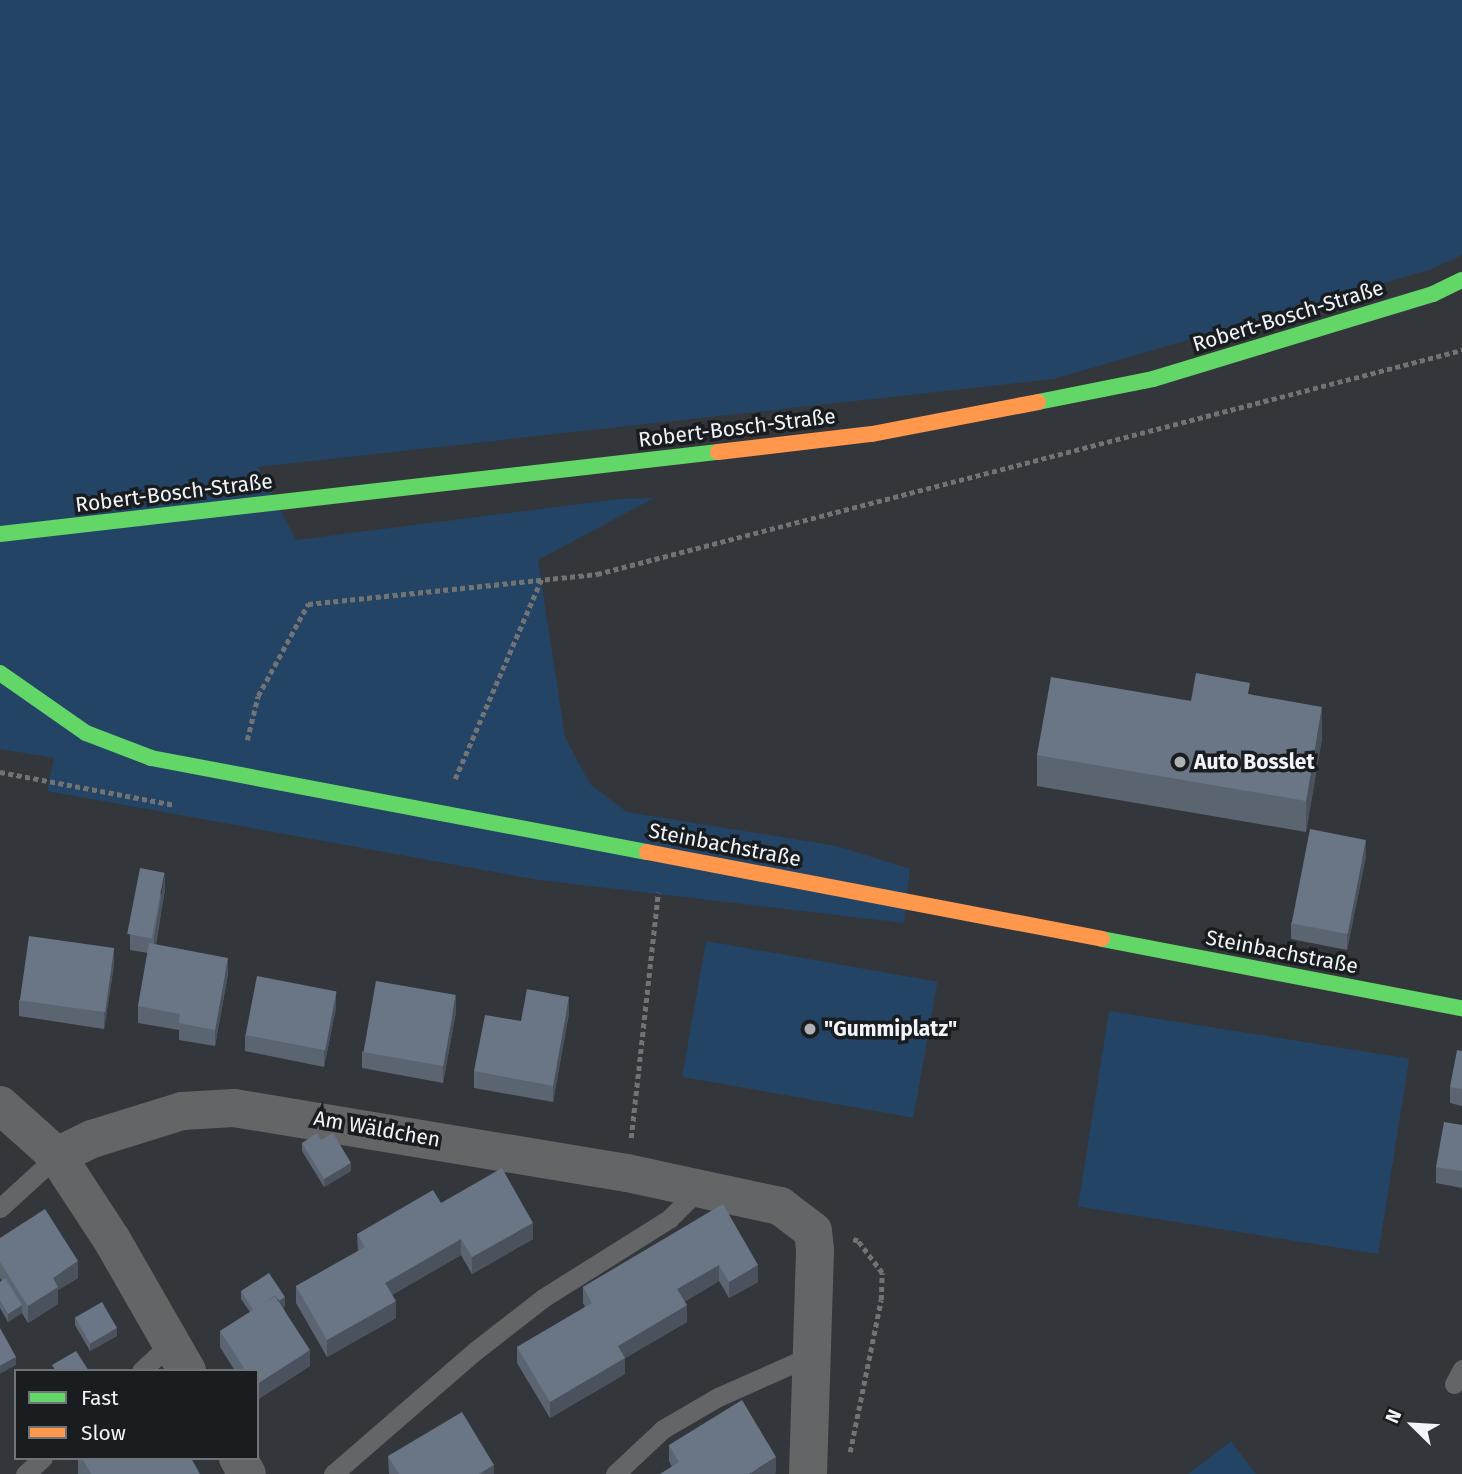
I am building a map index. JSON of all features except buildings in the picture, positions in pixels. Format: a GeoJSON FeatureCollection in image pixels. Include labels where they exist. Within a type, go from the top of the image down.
{"type":"FeatureCollection","features":[{"type":"Feature","properties":{"kind":"street","name":"Robert-Bosch-Straße"},"geometry":{"type":"LineString","coordinates":[[0,534],[872,434],[1153,379],[1433,294],[1462,280]]}},
{"type":"Feature","properties":{"kind":"street","name":"Steinbachstraße"},"geometry":{"type":"LineString","coordinates":[[0,673],[45,708],[86,733],[150,758],[238,778],[662,855],[1462,1008]]}},
{"type":"Feature","properties":{"kind":"street"},"geometry":{"type":"LineString","coordinates":[[0,1104],[57,1156],[179,1357]]}},
{"type":"Feature","properties":{"kind":"street","name":"Am Wäldchen"},"geometry":{"type":"LineString","coordinates":[[57,1156],[92,1139],[182,1111],[234,1108],[702,1187],[780,1206],[813,1231]]}},
{"type":"Feature","properties":{"kind":"street"},"geometry":{"type":"LineString","coordinates":[[808,1474],[815,1354],[813,1231]]}},
{"type":"Feature","properties":{"kind":"lane"},"geometry":{"type":"LineString","coordinates":[[0,1208],[57,1156]]}},
{"type":"Feature","properties":{"kind":"lane"},"geometry":{"type":"LineString","coordinates":[[333,1474],[475,1351],[543,1298],[669,1219],[702,1187]]}},
{"type":"Feature","properties":{"kind":"lane"},"geometry":{"type":"LineString","coordinates":[[615,1474],[663,1429],[718,1397],[815,1354]]}},
{"type":"Feature","properties":{"kind":"lane"},"geometry":{"type":"LineString","coordinates":[[146,1369],[179,1357]]}},
{"type":"Feature","properties":{"kind":"lane"},"geometry":{"type":"LineString","coordinates":[[25,1474],[41,1460]]}},
{"type":"Feature","properties":{"kind":"path"},"geometry":{"type":"LineString","coordinates":[[238,778],[258,696],[308,604],[542,577],[597,574],[1462,350]]}},
{"type":"Feature","properties":{"kind":"path"},"geometry":{"type":"LineString","coordinates":[[440,814],[542,577]]}},
{"type":"Feature","properties":{"kind":"path"},"geometry":{"type":"LineString","coordinates":[[627,1173],[662,855]]}},
{"type":"Feature","properties":{"kind":"path"},"geometry":{"type":"LineString","coordinates":[[813,1231],[859,1241],[882,1273],[881,1300],[848,1461]]}},
{"type":"Feature","properties":{"kind":"shaded area"},"geometry":{"type":"Polygon","coordinates":[[[0,0],[1462,0],[1462,255],[1432,269],[1054,379],[258,467],[296,540],[619,499],[654,498],[538,560],[565,737],[590,784],[627,812],[837,846],[910,869],[904,923],[539,880],[47,791],[54,758],[0,749],[0,0]]]}},
{"type":"Feature","properties":{"kind":"shaded area","name":"\"Gummiplatz\""},"geometry":{"type":"Polygon","coordinates":[[[706,941],[937,982],[913,1118],[682,1077],[706,941]]]}},
{"type":"Feature","properties":{"kind":"shaded area"},"geometry":{"type":"Polygon","coordinates":[[[1109,1011],[1409,1059],[1378,1254],[1078,1207],[1109,1011]]]}},
{"type":"Feature","properties":{"kind":"shaded area"},"geometry":{"type":"Polygon","coordinates":[[[1231,1441],[1256,1474],[1188,1474],[1231,1441]]]}},
{"type":"Feature","properties":{"kind":"traffic: fast"},"geometry":{"type":"LineString","coordinates":[[1038,402],[1153,379],[1433,294],[1462,280]]}},
{"type":"Feature","properties":{"kind":"traffic: fast"},"geometry":{"type":"LineString","coordinates":[[0,534],[718,452]]}},
{"type":"Feature","properties":{"kind":"traffic: fast"},"geometry":{"type":"LineString","coordinates":[[0,673],[86,733],[151,758],[647,852]]}},
{"type":"Feature","properties":{"kind":"traffic: fast"},"geometry":{"type":"LineString","coordinates":[[1102,939],[1462,1008]]}},
{"type":"Feature","properties":{"kind":"traffic: slow"},"geometry":{"type":"LineString","coordinates":[[718,452],[872,434],[1038,402]]}},
{"type":"Feature","properties":{"kind":"traffic: slow"},"geometry":{"type":"LineString","coordinates":[[647,852],[1102,939]]}},
{"type":"Feature","properties":{"kind":"place","name":"Auto Bosslet"},"geometry":{"type":"Point","coordinates":[1180,762]}},
{"type":"Feature","properties":{"kind":"place","name":"\"Gummiplatz\""},"geometry":{"type":"Point","coordinates":[810,1029]}}]}
